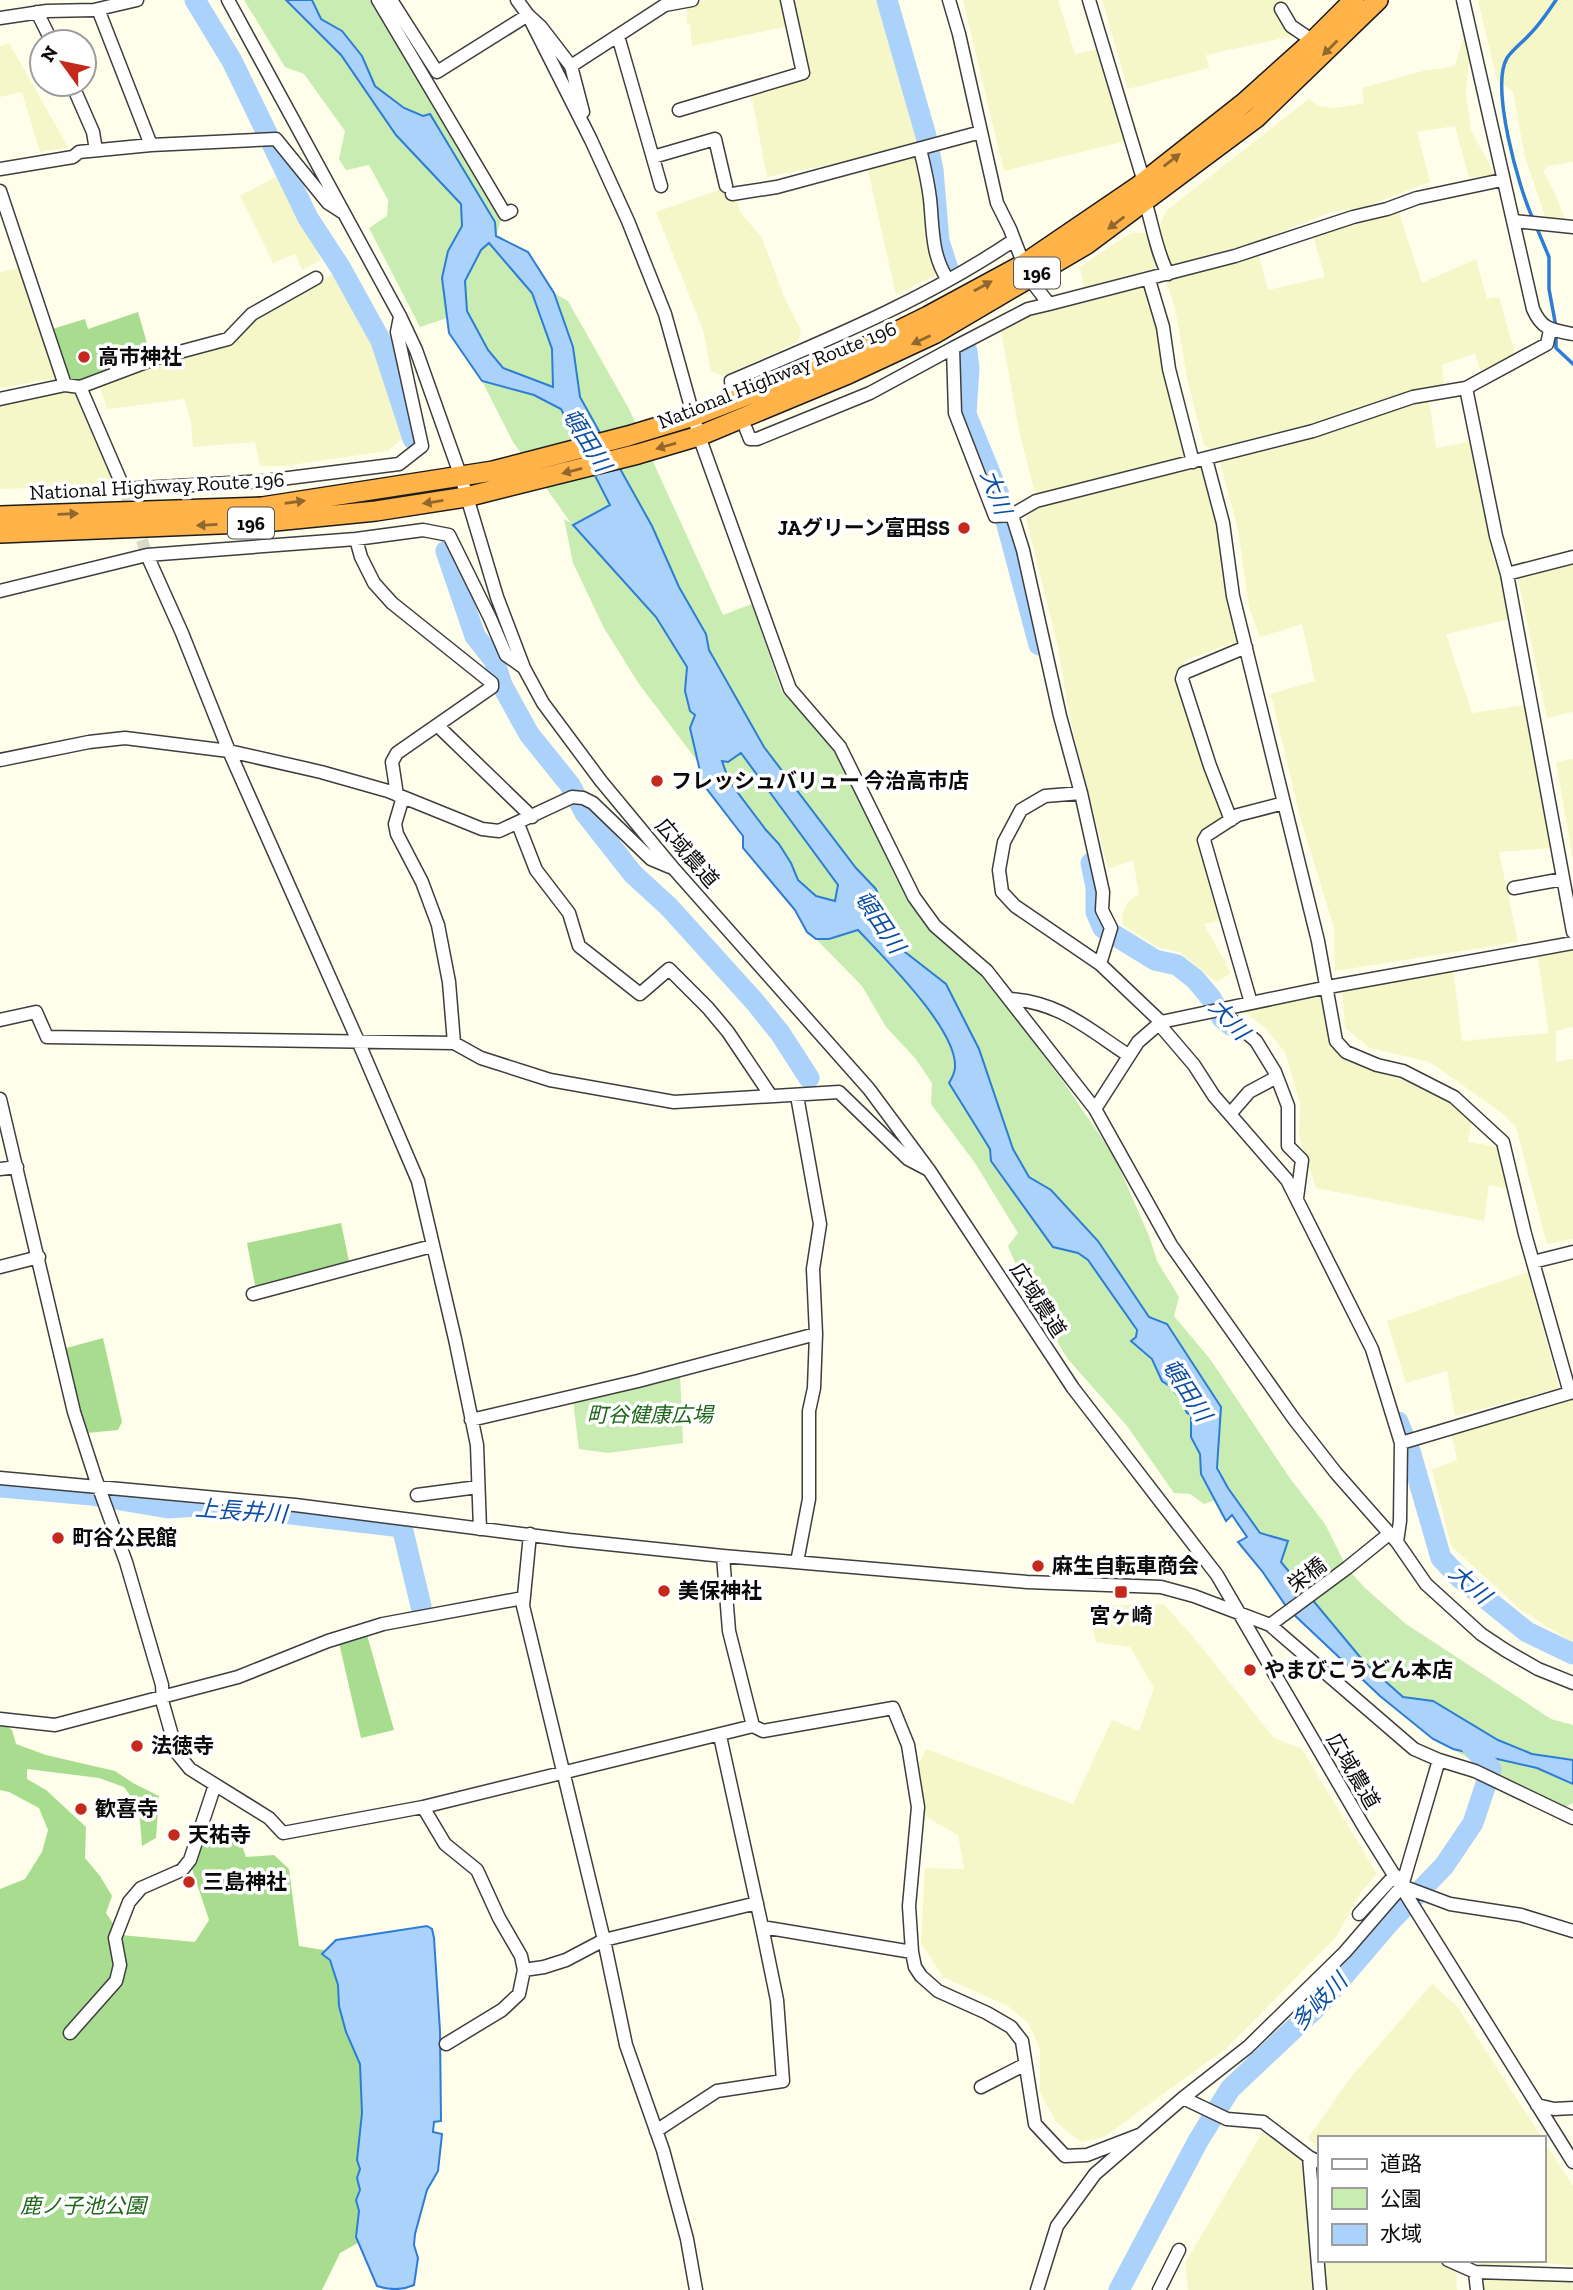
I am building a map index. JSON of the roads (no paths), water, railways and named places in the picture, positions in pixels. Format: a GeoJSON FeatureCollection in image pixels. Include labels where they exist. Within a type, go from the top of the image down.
{"type":"FeatureCollection","features":[{"type":"Feature","properties":{"kind":"highway","name":"National Highway Route 196"},"geometry":{"type":"LineString","coordinates":[[0,533],[265,522],[376,511],[466,497],[497,480],[694,416],[843,358],[1087,244],[1313,41],[1354,0]]}},
{"type":"Feature","properties":{"kind":"highway","name":"National Highway Route 196"},"geometry":{"type":"LineString","coordinates":[[1144,192],[1256,118],[1378,0]]}},
{"type":"Feature","properties":{"kind":"highway","name":"National Highway Route 196"},"geometry":{"type":"LineString","coordinates":[[0,516],[262,507],[461,477],[497,480],[638,454],[699,436],[922,340],[1026,271]]}},
{"type":"Feature","properties":{"kind":"street"},"geometry":{"type":"LineString","coordinates":[[0,18],[136,0]]}},
{"type":"Feature","properties":{"kind":"street","name":"広域農道"},"geometry":{"type":"LineString","coordinates":[[228,0],[416,349],[461,477],[497,597],[524,668],[542,702],[601,781],[674,869],[869,1089],[929,1170],[1073,1388],[1217,1575],[1364,1827],[1573,2162]]}},
{"type":"Feature","properties":{"kind":"street"},"geometry":{"type":"LineString","coordinates":[[378,0],[505,214],[511,211]]}},
{"type":"Feature","properties":{"kind":"street"},"geometry":{"type":"LineString","coordinates":[[391,0],[437,72],[528,15]]}},
{"type":"Feature","properties":{"kind":"street"},"geometry":{"type":"LineString","coordinates":[[517,0],[528,15],[591,140],[628,221],[665,314],[699,436],[790,689],[840,747],[914,897],[935,926],[986,971],[1095,1109],[1171,1245],[1294,1419],[1336,1473],[1393,1538],[1426,1584],[1481,1634],[1538,1669],[1573,1683]]}},
{"type":"Feature","properties":{"kind":"street"},"geometry":{"type":"LineString","coordinates":[[571,66],[618,36],[663,2],[692,0]]}},
{"type":"Feature","properties":{"kind":"street"},"geometry":{"type":"LineString","coordinates":[[680,110],[803,73],[787,0]]}},
{"type":"Feature","properties":{"kind":"street"},"geometry":{"type":"LineString","coordinates":[[949,0],[997,203],[1026,271],[1049,304]]}},
{"type":"Feature","properties":{"kind":"street"},"geometry":{"type":"LineString","coordinates":[[1089,0],[1144,192],[1159,256],[1168,275]]}},
{"type":"Feature","properties":{"kind":"street"},"geometry":{"type":"LineString","coordinates":[[1463,0],[1502,180],[1520,222],[1532,309],[1538,321],[1550,330],[1573,334]]}},
{"type":"Feature","properties":{"kind":"street"},"geometry":{"type":"LineString","coordinates":[[95,6],[151,145]]}},
{"type":"Feature","properties":{"kind":"street"},"geometry":{"type":"LineString","coordinates":[[1281,9],[1291,26],[1313,41]]}},
{"type":"Feature","properties":{"kind":"street"},"geometry":{"type":"LineString","coordinates":[[37,12],[45,28]]}},
{"type":"Feature","properties":{"kind":"street"},"geometry":{"type":"LineString","coordinates":[[528,15],[541,27],[571,66],[591,140]]}},
{"type":"Feature","properties":{"kind":"street"},"geometry":{"type":"LineString","coordinates":[[618,36],[661,186]]}},
{"type":"Feature","properties":{"kind":"street"},"geometry":{"type":"LineString","coordinates":[[78,98],[93,132],[96,150]]}},
{"type":"Feature","properties":{"kind":"street"},"geometry":{"type":"LineString","coordinates":[[653,157],[715,139],[729,190],[778,187],[981,132]]}},
{"type":"Feature","properties":{"kind":"street"},"geometry":{"type":"LineString","coordinates":[[0,169],[73,157],[79,152],[96,150],[276,139],[328,203],[345,214]]}},
{"type":"Feature","properties":{"kind":"street"},"geometry":{"type":"LineString","coordinates":[[920,149],[930,197],[935,250],[939,267],[948,280]]}},
{"type":"Feature","properties":{"kind":"street"},"geometry":{"type":"LineString","coordinates":[[746,429],[750,439],[757,439],[870,393],[1028,309],[1235,256],[1418,198],[1502,180]]}},
{"type":"Feature","properties":{"kind":"street"},"geometry":{"type":"LineString","coordinates":[[0,191],[65,385]]}},
{"type":"Feature","properties":{"kind":"street"},"geometry":{"type":"LineString","coordinates":[[1520,222],[1573,227]]}},
{"type":"Feature","properties":{"kind":"street"},"geometry":{"type":"LineString","coordinates":[[732,389],[731,381],[860,324],[948,280],[1014,240]]}},
{"type":"Feature","properties":{"kind":"street"},"geometry":{"type":"LineString","coordinates":[[0,399],[65,385],[80,387],[157,358],[228,339],[252,314],[316,278]]}},
{"type":"Feature","properties":{"kind":"street"},"geometry":{"type":"LineString","coordinates":[[1149,280],[1163,327],[1169,369],[1223,523],[1233,596],[1328,987],[1336,1041],[1346,1052],[1377,1065],[1403,1071],[1454,1097],[1503,1142],[1532,1262],[1572,1393],[1401,1443]]}},
{"type":"Feature","properties":{"kind":"street"},"geometry":{"type":"LineString","coordinates":[[80,387],[124,489],[265,481],[400,464],[422,446],[397,332],[400,316]]}},
{"type":"Feature","properties":{"kind":"street"},"geometry":{"type":"LineString","coordinates":[[953,348],[955,413],[995,516],[1012,515],[1035,502],[1313,431],[1413,397],[1466,388],[1547,344],[1550,330]]}},
{"type":"Feature","properties":{"kind":"street"},"geometry":{"type":"LineString","coordinates":[[1466,388],[1496,536],[1507,574],[1573,932]]}},
{"type":"Feature","properties":{"kind":"street"},"geometry":{"type":"LineString","coordinates":[[1012,515],[1023,550],[1060,716],[1081,793],[1103,892],[1102,910],[1111,928],[1100,964]]}},
{"type":"Feature","properties":{"kind":"street"},"geometry":{"type":"LineString","coordinates":[[0,591],[146,555],[423,530],[449,535],[506,654],[524,668]]}},
{"type":"Feature","properties":{"kind":"street"},"geometry":{"type":"LineString","coordinates":[[356,538],[361,557],[374,583],[392,603],[492,683],[492,687],[397,753],[392,762],[400,796],[397,834],[422,882],[438,925],[449,982],[454,1043]]}},
{"type":"Feature","properties":{"kind":"street"},"geometry":{"type":"LineString","coordinates":[[146,555],[183,633],[229,751],[418,1181],[477,1445],[480,1529]]}},
{"type":"Feature","properties":{"kind":"street"},"geometry":{"type":"LineString","coordinates":[[1507,574],[1573,557]]}},
{"type":"Feature","properties":{"kind":"street"},"geometry":{"type":"LineString","coordinates":[[1231,820],[1210,766],[1182,678],[1184,673],[1246,647]]}},
{"type":"Feature","properties":{"kind":"street"},"geometry":{"type":"LineString","coordinates":[[438,726],[532,817]]}},
{"type":"Feature","properties":{"kind":"street"},"geometry":{"type":"LineString","coordinates":[[0,760],[89,742],[125,738],[229,751],[321,772],[400,796],[482,828],[499,831],[572,797],[583,798],[593,803],[650,859],[674,869]]}},
{"type":"Feature","properties":{"kind":"street"},"geometry":{"type":"LineString","coordinates":[[1081,793],[1045,796],[1021,810],[1004,842],[999,870],[1002,892],[1014,906],[1100,964],[1160,1023],[1195,1065],[1214,1096],[1287,1180],[1371,1349],[1401,1443],[1400,1521],[1393,1538]]}},
{"type":"Feature","properties":{"kind":"street"},"geometry":{"type":"LineString","coordinates":[[1251,1003],[1204,840],[1206,835],[1238,815],[1284,803]]}},
{"type":"Feature","properties":{"kind":"street"},"geometry":{"type":"LineString","coordinates":[[518,824],[536,870],[569,913],[579,946],[640,994],[669,969],[715,1016],[771,1097]]}},
{"type":"Feature","properties":{"kind":"street"},"geometry":{"type":"LineString","coordinates":[[1514,888],[1563,879]]}},
{"type":"Feature","properties":{"kind":"street"},"geometry":{"type":"LineString","coordinates":[[1095,1109],[1128,1055],[1138,1042],[1160,1023],[1328,987],[1573,943]]}},
{"type":"Feature","properties":{"kind":"street"},"geometry":{"type":"LineString","coordinates":[[1009,999],[1032,1001],[1079,1020],[1128,1055]]}},
{"type":"Feature","properties":{"kind":"street"},"geometry":{"type":"LineString","coordinates":[[1222,1009],[1256,1041],[1277,1077],[1288,1106],[1288,1146],[1302,1160],[1297,1198]]}},
{"type":"Feature","properties":{"kind":"street"},"geometry":{"type":"LineString","coordinates":[[0,1020],[36,1012],[47,1037],[454,1043],[481,1058],[550,1080],[674,1102],[839,1092],[908,1159],[929,1170]]}},
{"type":"Feature","properties":{"kind":"street"},"geometry":{"type":"LineString","coordinates":[[1230,1114],[1249,1092],[1277,1077]]}},
{"type":"Feature","properties":{"kind":"street"},"geometry":{"type":"LineString","coordinates":[[797,1096],[820,1224],[813,1269],[816,1334],[814,1388],[809,1411],[809,1499],[797,1562]]}},
{"type":"Feature","properties":{"kind":"street"},"geometry":{"type":"LineString","coordinates":[[0,1099],[74,1412],[126,1562],[162,1685],[177,1753],[190,1769],[268,1818],[283,1833],[423,1807],[753,1726],[763,1731],[893,1708],[908,1745],[918,1807],[909,1906],[912,1952],[920,1976],[938,1991],[1011,2027],[1022,2041],[1035,2124],[1065,2156],[1087,2155],[1139,2134]]}},
{"type":"Feature","properties":{"kind":"street"},"geometry":{"type":"LineString","coordinates":[[0,1169],[17,1167]]}},
{"type":"Feature","properties":{"kind":"street"},"geometry":{"type":"LineString","coordinates":[[254,1294],[432,1245]]}},
{"type":"Feature","properties":{"kind":"street"},"geometry":{"type":"LineString","coordinates":[[1532,1262],[1573,1252]]}},
{"type":"Feature","properties":{"kind":"street"},"geometry":{"type":"LineString","coordinates":[[0,1267],[39,1257]]}},
{"type":"Feature","properties":{"kind":"street"},"geometry":{"type":"LineString","coordinates":[[471,1420],[638,1381],[816,1334]]}},
{"type":"Feature","properties":{"kind":"street"},"geometry":{"type":"LineString","coordinates":[[0,1478],[295,1505],[723,1556],[1027,1582],[1161,1587],[1194,1596],[1270,1625],[1414,1749],[1439,1760],[1475,1770],[1573,1818]]}},
{"type":"Feature","properties":{"kind":"street"},"geometry":{"type":"LineString","coordinates":[[417,1496],[478,1486]]}},
{"type":"Feature","properties":{"kind":"street"},"geometry":{"type":"LineString","coordinates":[[530,1534],[523,1606],[604,1940],[625,2045],[656,2131],[687,2239],[696,2290]]}},
{"type":"Feature","properties":{"kind":"street","name":"栄橋"},"geometry":{"type":"LineString","coordinates":[[1270,1625],[1393,1538]]}},
{"type":"Feature","properties":{"kind":"street"},"geometry":{"type":"LineString","coordinates":[[723,1556],[729,1631],[753,1726]]}},
{"type":"Feature","properties":{"kind":"street"},"geometry":{"type":"LineString","coordinates":[[0,1719],[55,1725],[238,1677],[383,1624],[523,1598]]}},
{"type":"Feature","properties":{"kind":"street"},"geometry":{"type":"LineString","coordinates":[[656,2131],[717,2091],[783,2081],[777,2000],[720,1736]]}},
{"type":"Feature","properties":{"kind":"street"},"geometry":{"type":"LineString","coordinates":[[1037,2290],[1057,2227],[1095,2174],[1139,2134],[1258,2037],[1345,1952],[1398,1881],[1439,1760]]}},
{"type":"Feature","properties":{"kind":"street"},"geometry":{"type":"LineString","coordinates":[[70,2033],[116,1981],[120,1965],[115,1938],[129,1902],[141,1888],[183,1870],[190,1860],[215,1785]]}},
{"type":"Feature","properties":{"kind":"street"},"geometry":{"type":"LineString","coordinates":[[423,1807],[445,1844],[477,1870],[499,1918],[521,1956],[524,1970],[519,1994],[502,2010],[446,2044]]}},
{"type":"Feature","properties":{"kind":"street"},"geometry":{"type":"LineString","coordinates":[[1359,1914],[1398,1881]]}},
{"type":"Feature","properties":{"kind":"street"},"geometry":{"type":"LineString","coordinates":[[1398,1881],[1450,1904],[1521,1914],[1573,1931]]}},
{"type":"Feature","properties":{"kind":"street"},"geometry":{"type":"LineString","coordinates":[[524,1970],[566,1960],[604,1940],[757,1903]]}},
{"type":"Feature","properties":{"kind":"street"},"geometry":{"type":"LineString","coordinates":[[762,1927],[912,1952]]}},
{"type":"Feature","properties":{"kind":"street"},"geometry":{"type":"LineString","coordinates":[[981,2087],[1024,2065]]}},
{"type":"Feature","properties":{"kind":"street"},"geometry":{"type":"LineString","coordinates":[[1183,2098],[1227,2119],[1263,2122],[1314,2159],[1318,2246]]}},
{"type":"Feature","properties":{"kind":"street"},"geometry":{"type":"LineString","coordinates":[[1537,2105],[1554,2109],[1573,2108]]}},
{"type":"Feature","properties":{"kind":"street"},"geometry":{"type":"LineString","coordinates":[[1159,2290],[1179,2250]]}},
{"type":"Feature","properties":{"kind":"street"},"geometry":{"type":"LineString","coordinates":[[1319,2262],[1320,2290]]}},
{"type":"Feature","properties":{"kind":"street"},"geometry":{"type":"LineString","coordinates":[[1452,2262],[1475,2272],[1573,2275]]}},
{"type":"Feature","properties":{"kind":"street"},"geometry":{"type":"LineString","coordinates":[[1475,2272],[1477,2290]]}},
{"type":"Feature","properties":{"kind":"water","name":"頓田川"},"geometry":{"type":"Polygon","coordinates":[[[286,0],[312,0],[321,19],[342,31],[362,56],[375,86],[404,108],[423,116],[430,114],[495,222],[496,236],[528,252],[554,293],[573,347],[580,397],[652,526],[679,587],[706,634],[709,650],[764,747],[856,868],[876,889],[889,927],[902,935],[905,952],[946,984],[979,1049],[1013,1149],[1029,1177],[1051,1190],[1098,1241],[1149,1317],[1167,1324],[1221,1407],[1217,1468],[1260,1533],[1288,1541],[1281,1562],[1365,1663],[1403,1697],[1433,1701],[1498,1740],[1532,1754],[1573,1760],[1573,1784],[1537,1768],[1453,1749],[1433,1739],[1380,1696],[1288,1609],[1238,1542],[1247,1537],[1232,1515],[1226,1521],[1201,1474],[1200,1454],[1191,1437],[1191,1415],[1171,1387],[1162,1381],[1152,1359],[1131,1341],[1136,1337],[1137,1330],[1088,1260],[1078,1253],[1053,1247],[991,1161],[990,1149],[949,1083],[955,1069],[952,1051],[932,1014],[858,930],[829,939],[816,939],[807,932],[795,910],[743,848],[743,836],[703,784],[690,728],[695,715],[690,711],[685,691],[687,667],[656,617],[573,525],[610,505],[561,409],[534,395],[482,381],[449,333],[442,278],[448,251],[462,226],[461,204],[396,135],[341,55],[286,0]],[[489,243],[481,250],[465,281],[467,311],[488,350],[503,368],[553,387],[552,349],[532,293],[489,243]],[[741,753],[728,762],[722,761],[729,781],[779,844],[798,880],[816,896],[835,901],[838,885],[741,753]]]}},
{"type":"Feature","properties":{"kind":"water"},"geometry":{"type":"Polygon","coordinates":[[[427,1926],[432,1929],[434,1938],[440,2031],[441,2121],[434,2122],[433,2132],[442,2134],[438,2171],[427,2190],[415,2234],[414,2245],[418,2258],[414,2285],[391,2289],[377,2286],[356,2237],[359,2211],[356,2200],[360,2190],[357,2160],[362,2113],[360,2064],[346,2032],[339,2006],[338,1985],[330,1960],[322,1954],[336,1940],[427,1926]]]}},
{"type":"Feature","properties":{"kind":"waterway"},"geometry":{"type":"LineString","coordinates":[[195,0],[232,61],[308,218],[340,267],[381,341],[413,439]]}},
{"type":"Feature","properties":{"kind":"waterway","name":"大川"},"geometry":{"type":"LineString","coordinates":[[887,0],[926,136],[933,170],[939,241],[948,269]]}},
{"type":"Feature","properties":{"kind":"waterway"},"geometry":{"type":"LineString","coordinates":[[1533,219],[1508,138],[1502,91],[1503,72],[1509,55],[1537,26],[1556,0]]}},
{"type":"Feature","properties":{"kind":"waterway"},"geometry":{"type":"LineString","coordinates":[[1536,226],[1549,257],[1549,289],[1556,327]]}},
{"type":"Feature","properties":{"kind":"waterway"},"geometry":{"type":"LineString","coordinates":[[1556,335],[1556,348],[1573,364]]}},
{"type":"Feature","properties":{"kind":"waterway","name":"大川"},"geometry":{"type":"LineString","coordinates":[[967,351],[969,368],[966,414],[999,495],[1039,645]]}},
{"type":"Feature","properties":{"kind":"waterway"},"geometry":{"type":"LineString","coordinates":[[446,551],[475,636],[494,660],[502,685],[529,734],[570,785],[585,813],[633,874],[669,907],[755,1002],[780,1033],[809,1078]]}},
{"type":"Feature","properties":{"kind":"waterway","name":"大川"},"geometry":{"type":"LineString","coordinates":[[1091,863],[1096,887],[1096,912],[1103,928],[1155,960],[1177,965],[1195,979],[1211,998],[1222,1018],[1232,1026]]}},
{"type":"Feature","properties":{"kind":"waterway","name":"大川"},"geometry":{"type":"LineString","coordinates":[[1398,1422],[1410,1451],[1441,1558],[1459,1577],[1527,1632],[1573,1654]]}},
{"type":"Feature","properties":{"kind":"waterway","name":"上長井川"},"geometry":{"type":"LineString","coordinates":[[0,1487],[91,1495],[168,1508],[213,1505],[402,1527],[421,1606]]}},
{"type":"Feature","properties":{"kind":"waterway","name":"多岐川"},"geometry":{"type":"LineString","coordinates":[[1119,2290],[1198,2141],[1230,2089],[1319,2005],[1389,1923],[1444,1866],[1473,1823],[1491,1769],[1462,1734]]}},
{"type":"Feature","properties":{"kind":"tunnel"},"geometry":{"type":"LineString","coordinates":[[124,489],[147,555]]}},
{"type":"Feature","properties":{"kind":"place","name":"高市神社"},"geometry":{"type":"Point","coordinates":[84,357]}},
{"type":"Feature","properties":{"kind":"place","name":"JAグリーン富田SS"},"geometry":{"type":"Point","coordinates":[964,528]}},
{"type":"Feature","properties":{"kind":"place","name":"フレッシュバリュー 今治高市店"},"geometry":{"type":"Point","coordinates":[657,781]}},
{"type":"Feature","properties":{"kind":"place","name":"町谷公民館"},"geometry":{"type":"Point","coordinates":[58,1538]}},
{"type":"Feature","properties":{"kind":"place","name":"麻生自転車商会"},"geometry":{"type":"Point","coordinates":[1038,1566]}},
{"type":"Feature","properties":{"kind":"place","name":"美保神社"},"geometry":{"type":"Point","coordinates":[664,1591]}},
{"type":"Feature","properties":{"kind":"place","name":"宮ヶ崎"},"geometry":{"type":"Point","coordinates":[1121,1592]}},
{"type":"Feature","properties":{"kind":"place","name":"やまびこうどん本店"},"geometry":{"type":"Point","coordinates":[1250,1670]}},
{"type":"Feature","properties":{"kind":"place","name":"法徳寺"},"geometry":{"type":"Point","coordinates":[137,1746]}},
{"type":"Feature","properties":{"kind":"place","name":"歓喜寺"},"geometry":{"type":"Point","coordinates":[81,1809]}},
{"type":"Feature","properties":{"kind":"place","name":"天祐寺"},"geometry":{"type":"Point","coordinates":[174,1835]}},
{"type":"Feature","properties":{"kind":"place","name":"三島神社"},"geometry":{"type":"Point","coordinates":[189,1882]}},
{"type":"Feature","properties":{"kind":"park label","name":"町谷健康広場"},"geometry":{"type":"Point","coordinates":[650,1415]}},
{"type":"Feature","properties":{"kind":"park label","name":"鹿ノ子池公園"},"geometry":{"type":"Point","coordinates":[83,2206]}}]}
